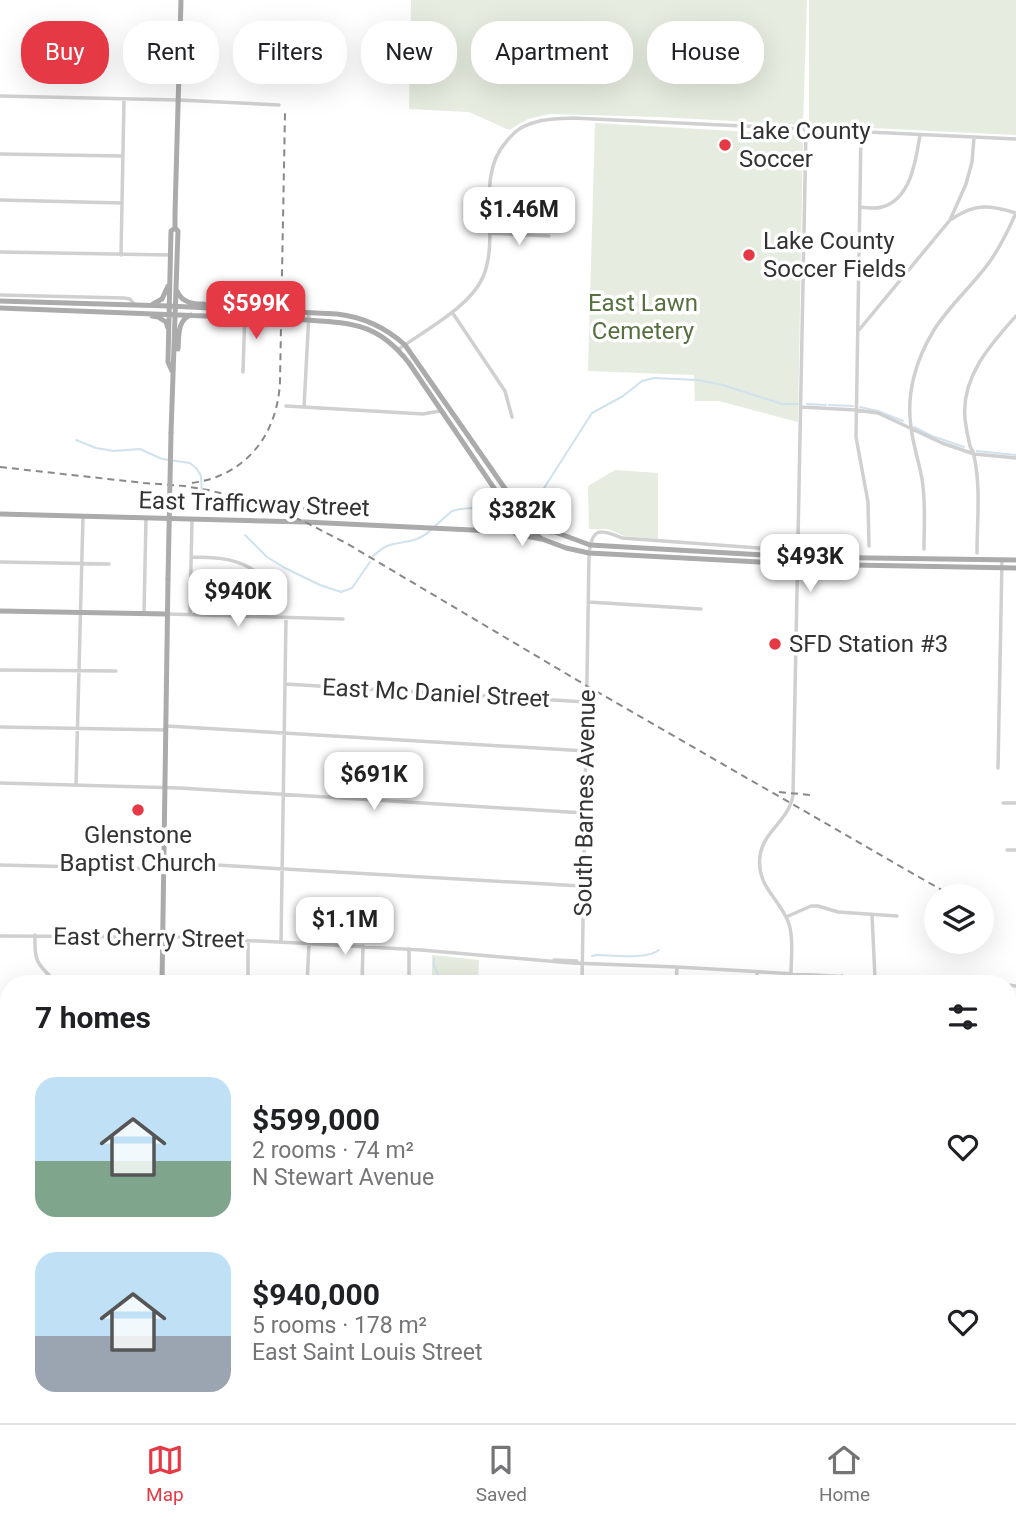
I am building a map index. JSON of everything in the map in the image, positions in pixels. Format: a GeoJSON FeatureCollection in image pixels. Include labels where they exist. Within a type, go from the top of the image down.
{"type":"FeatureCollection","features":[{"type":"Feature","properties":{"kind":"main road"},"geometry":{"type":"LineString","coordinates":[[172,371],[168,362],[169,331],[177,289],[178,231],[175,228],[181,0]]}},
{"type":"Feature","properties":{"kind":"main road"},"geometry":{"type":"LineString","coordinates":[[174,362],[173,310],[169,285],[171,231],[175,228]]}},
{"type":"Feature","properties":{"kind":"main road"},"geometry":{"type":"LineString","coordinates":[[143,306],[159,302],[169,285]]}},
{"type":"Feature","properties":{"kind":"main road"},"geometry":{"type":"LineString","coordinates":[[177,289],[180,297],[190,303],[245,310]]}},
{"type":"Feature","properties":{"kind":"main road"},"geometry":{"type":"LineString","coordinates":[[0,301],[135,305],[194,315],[308,320],[360,326],[378,334],[399,349],[513,516],[542,539],[566,548],[589,553],[798,564],[1016,568]]}},
{"type":"Feature","properties":{"kind":"main road"},"geometry":{"type":"LineString","coordinates":[[0,308],[93,311],[245,310],[350,316],[365,320],[383,328],[405,345],[513,499],[527,514],[555,532],[590,545],[799,556],[1016,560]]}},
{"type":"Feature","properties":{"kind":"main road"},"geometry":{"type":"LineString","coordinates":[[93,311],[158,317],[166,322],[169,331]]}},
{"type":"Feature","properties":{"kind":"main road"},"geometry":{"type":"LineString","coordinates":[[162,975],[172,371],[182,321],[194,315]]}},
{"type":"Feature","properties":{"kind":"main road","name":"East Trafficway Street"},"geometry":{"type":"LineString","coordinates":[[0,514],[555,532]]}},
{"type":"Feature","properties":{"kind":"main road"},"geometry":{"type":"LineString","coordinates":[[506,532],[512,528],[513,516]]}},
{"type":"Feature","properties":{"kind":"main road","name":"East Trafficway Street"},"geometry":{"type":"LineString","coordinates":[[506,532],[542,539]]}},
{"type":"Feature","properties":{"kind":"main road"},"geometry":{"type":"LineString","coordinates":[[0,611],[167,614]]}},
{"type":"Feature","properties":{"kind":"street"},"geometry":{"type":"LineString","coordinates":[[0,96],[279,105]]}},
{"type":"Feature","properties":{"kind":"street"},"geometry":{"type":"LineString","coordinates":[[121,254],[124,98]]}},
{"type":"Feature","properties":{"kind":"street"},"geometry":{"type":"LineString","coordinates":[[399,349],[466,302],[476,291],[488,260],[493,163],[501,147],[517,129],[538,121],[573,118],[1016,139]]}},
{"type":"Feature","properties":{"kind":"street"},"geometry":{"type":"LineString","coordinates":[[791,973],[791,934],[786,917],[763,881],[760,857],[768,836],[792,804],[806,129]]}},
{"type":"Feature","properties":{"kind":"street"},"geometry":{"type":"LineString","coordinates":[[861,132],[856,410],[857,446],[868,502],[869,546]]}},
{"type":"Feature","properties":{"kind":"street"},"geometry":{"type":"LineString","coordinates":[[860,207],[880,208],[890,204],[901,194],[915,166],[920,135]]}},
{"type":"Feature","properties":{"kind":"street"},"geometry":{"type":"LineString","coordinates":[[858,331],[950,220],[966,184],[972,162],[974,138]]}},
{"type":"Feature","properties":{"kind":"street"},"geometry":{"type":"LineString","coordinates":[[0,154],[123,156]]}},
{"type":"Feature","properties":{"kind":"street"},"geometry":{"type":"LineString","coordinates":[[0,200],[122,203]]}},
{"type":"Feature","properties":{"kind":"street"},"geometry":{"type":"LineString","coordinates":[[924,549],[922,481],[909,406],[913,379],[921,354],[934,330],[988,265],[1003,243],[1016,213],[997,207],[978,206],[950,220]]}},
{"type":"Feature","properties":{"kind":"street"},"geometry":{"type":"LineString","coordinates":[[957,207],[964,211]]}},
{"type":"Feature","properties":{"kind":"street"},"geometry":{"type":"LineString","coordinates":[[490,233],[549,236]]}},
{"type":"Feature","properties":{"kind":"street"},"geometry":{"type":"LineString","coordinates":[[0,251],[170,255]]}},
{"type":"Feature","properties":{"kind":"street"},"geometry":{"type":"LineString","coordinates":[[0,295],[124,298],[130,299],[135,305]]}},
{"type":"Feature","properties":{"kind":"street"},"geometry":{"type":"LineString","coordinates":[[243,372],[245,310]]}},
{"type":"Feature","properties":{"kind":"street"},"geometry":{"type":"LineString","coordinates":[[452,312],[505,391],[512,417]]}},
{"type":"Feature","properties":{"kind":"street"},"geometry":{"type":"LineString","coordinates":[[304,407],[309,313]]}},
{"type":"Feature","properties":{"kind":"street"},"geometry":{"type":"LineString","coordinates":[[977,553],[977,485],[974,454],[965,422],[964,407],[978,362],[1016,316]]}},
{"type":"Feature","properties":{"kind":"street"},"geometry":{"type":"LineString","coordinates":[[286,406],[423,414],[442,410]]}},
{"type":"Feature","properties":{"kind":"street"},"geometry":{"type":"LineString","coordinates":[[801,407],[877,413],[942,443],[974,454],[1016,458]]}},
{"type":"Feature","properties":{"kind":"street"},"geometry":{"type":"LineString","coordinates":[[76,785],[83,516]]}},
{"type":"Feature","properties":{"kind":"street"},"geometry":{"type":"LineString","coordinates":[[144,614],[146,518]]}},
{"type":"Feature","properties":{"kind":"street"},"geometry":{"type":"LineString","coordinates":[[190,614],[192,519]]}},
{"type":"Feature","properties":{"kind":"street"},"geometry":{"type":"LineString","coordinates":[[590,545],[592,537],[603,532],[622,538],[759,548],[779,555]]}},
{"type":"Feature","properties":{"kind":"street","name":"South Barnes Avenue"},"geometry":{"type":"LineString","coordinates":[[582,975],[590,545]]}},
{"type":"Feature","properties":{"kind":"street"},"geometry":{"type":"LineString","coordinates":[[191,557],[229,559],[253,569],[262,577]]}},
{"type":"Feature","properties":{"kind":"street"},"geometry":{"type":"LineString","coordinates":[[998,768],[1002,559]]}},
{"type":"Feature","properties":{"kind":"street"},"geometry":{"type":"LineString","coordinates":[[0,562],[110,564]]}},
{"type":"Feature","properties":{"kind":"street"},"geometry":{"type":"LineString","coordinates":[[588,602],[701,609]]}},
{"type":"Feature","properties":{"kind":"street"},"geometry":{"type":"LineString","coordinates":[[167,614],[344,619]]}},
{"type":"Feature","properties":{"kind":"street"},"geometry":{"type":"LineString","coordinates":[[281,942],[286,618]]}},
{"type":"Feature","properties":{"kind":"street"},"geometry":{"type":"LineString","coordinates":[[0,670],[116,671]]}},
{"type":"Feature","properties":{"kind":"street","name":"East Mc Daniel Street"},"geometry":{"type":"LineString","coordinates":[[285,684],[586,702]]}},
{"type":"Feature","properties":{"kind":"street"},"geometry":{"type":"LineString","coordinates":[[0,727],[285,732],[586,751]]}},
{"type":"Feature","properties":{"kind":"street"},"geometry":{"type":"LineString","coordinates":[[0,783],[165,787],[584,813]]}},
{"type":"Feature","properties":{"kind":"street"},"geometry":{"type":"LineString","coordinates":[[1003,803],[1016,803]]}},
{"type":"Feature","properties":{"kind":"street"},"geometry":{"type":"LineString","coordinates":[[1007,850],[1016,850]]}},
{"type":"Feature","properties":{"kind":"street"},"geometry":{"type":"LineString","coordinates":[[164,862],[582,886]]}},
{"type":"Feature","properties":{"kind":"street"},"geometry":{"type":"LineString","coordinates":[[0,865],[164,869]]}},
{"type":"Feature","properties":{"kind":"street"},"geometry":{"type":"LineString","coordinates":[[786,917],[811,906],[838,912],[897,916]]}},
{"type":"Feature","properties":{"kind":"street"},"geometry":{"type":"LineString","coordinates":[[872,915],[875,975]]}},
{"type":"Feature","properties":{"kind":"street"},"geometry":{"type":"LineString","coordinates":[[35,935],[36,960],[49,975]]}},
{"type":"Feature","properties":{"kind":"street","name":"East Cherry Street"},"geometry":{"type":"LineString","coordinates":[[0,936],[163,937],[309,943],[549,961],[556,959],[583,963],[825,975]]}},
{"type":"Feature","properties":{"kind":"street"},"geometry":{"type":"LineString","coordinates":[[248,941],[248,975]]}},
{"type":"Feature","properties":{"kind":"street"},"geometry":{"type":"LineString","coordinates":[[307,975],[309,943]]}},
{"type":"Feature","properties":{"kind":"street"},"geometry":{"type":"LineString","coordinates":[[362,975],[363,946]]}},
{"type":"Feature","properties":{"kind":"street"},"geometry":{"type":"LineString","coordinates":[[409,949],[409,975]]}},
{"type":"Feature","properties":{"kind":"street"},"geometry":{"type":"LineString","coordinates":[[677,967],[677,975]]}},
{"type":"Feature","properties":{"kind":"street"},"geometry":{"type":"LineString","coordinates":[[758,971],[758,975]]}},
{"type":"Feature","properties":{"kind":"green space"},"geometry":{"type":"Polygon","coordinates":[[[411,0],[807,0],[803,125],[550,114],[528,119],[509,130],[469,112],[409,109],[409,84],[457,84],[457,21],[411,21],[411,0]]]}},
{"type":"Feature","properties":{"kind":"green space"},"geometry":{"type":"Polygon","coordinates":[[[809,0],[1016,0],[1016,135],[809,125],[809,0]]]}},
{"type":"Feature","properties":{"kind":"green space","name":"East Lawn Cemetery"},"geometry":{"type":"Polygon","coordinates":[[[595,123],[803,135],[798,422],[719,401],[695,401],[694,375],[588,371],[595,123]]]}},
{"type":"Feature","properties":{"kind":"green space"},"geometry":{"type":"Polygon","coordinates":[[[615,470],[658,473],[658,539],[624,536],[608,529],[589,529],[588,486],[615,470]]]}},
{"type":"Feature","properties":{"kind":"green space"},"geometry":{"type":"Polygon","coordinates":[[[432,955],[479,960],[478,975],[432,975],[432,955]]]}},
{"type":"Feature","properties":{"kind":"waterway"},"geometry":{"type":"LineString","coordinates":[[526,506],[539,496],[592,413],[623,396],[642,381],[654,378],[698,380],[782,404],[798,404]]}},
{"type":"Feature","properties":{"kind":"waterway"},"geometry":{"type":"LineString","coordinates":[[807,404],[826,405]]}},
{"type":"Feature","properties":{"kind":"waterway"},"geometry":{"type":"LineString","coordinates":[[829,405],[853,406]]}},
{"type":"Feature","properties":{"kind":"waterway"},"geometry":{"type":"LineString","coordinates":[[860,407],[903,421]]}},
{"type":"Feature","properties":{"kind":"waterway"},"geometry":{"type":"LineString","coordinates":[[914,427],[964,447]]}},
{"type":"Feature","properties":{"kind":"waterway"},"geometry":{"type":"LineString","coordinates":[[76,440],[96,448],[114,451],[140,449],[162,459],[190,463],[201,476],[202,496],[223,512]]}},
{"type":"Feature","properties":{"kind":"waterway"},"geometry":{"type":"LineString","coordinates":[[977,451],[1016,455]]}},
{"type":"Feature","properties":{"kind":"waterway"},"geometry":{"type":"LineString","coordinates":[[435,526],[452,511],[498,506]]}},
{"type":"Feature","properties":{"kind":"waterway"},"geometry":{"type":"LineString","coordinates":[[373,556],[387,546],[415,540],[431,530]]}},
{"type":"Feature","properties":{"kind":"waterway"},"geometry":{"type":"LineString","coordinates":[[245,535],[267,557],[285,568],[341,592],[352,588],[370,562]]}},
{"type":"Feature","properties":{"kind":"waterway"},"geometry":{"type":"LineString","coordinates":[[592,956],[638,956],[659,950]]}},
{"type":"Feature","properties":{"kind":"waterway"},"geometry":{"type":"LineString","coordinates":[[434,959],[438,975]]}},
{"type":"Feature","properties":{"kind":"railway"},"geometry":{"type":"LineString","coordinates":[[192,483],[211,479],[243,462],[266,435],[278,400],[285,113]]}},
{"type":"Feature","properties":{"kind":"railway"},"geometry":{"type":"LineString","coordinates":[[0,467],[208,490],[248,500],[305,522],[346,543],[587,686],[931,884]]}},
{"type":"Feature","properties":{"kind":"railway"},"geometry":{"type":"LineString","coordinates":[[279,507],[348,511]]}},
{"type":"Feature","properties":{"kind":"railway"},"geometry":{"type":"LineString","coordinates":[[779,792],[810,795]]}},
{"type":"Feature","properties":{"kind":"place","name":"Lake County Soccer"},"geometry":{"type":"Point","coordinates":[725,145]}},
{"type":"Feature","properties":{"kind":"place","name":"Lake County Soccer Fields"},"geometry":{"type":"Point","coordinates":[749,255]}},
{"type":"Feature","properties":{"kind":"place","name":"SFD Station #3"},"geometry":{"type":"Point","coordinates":[775,644]}},
{"type":"Feature","properties":{"kind":"place","name":"Glenstone Baptist Church"},"geometry":{"type":"Point","coordinates":[138,810]}}]}
